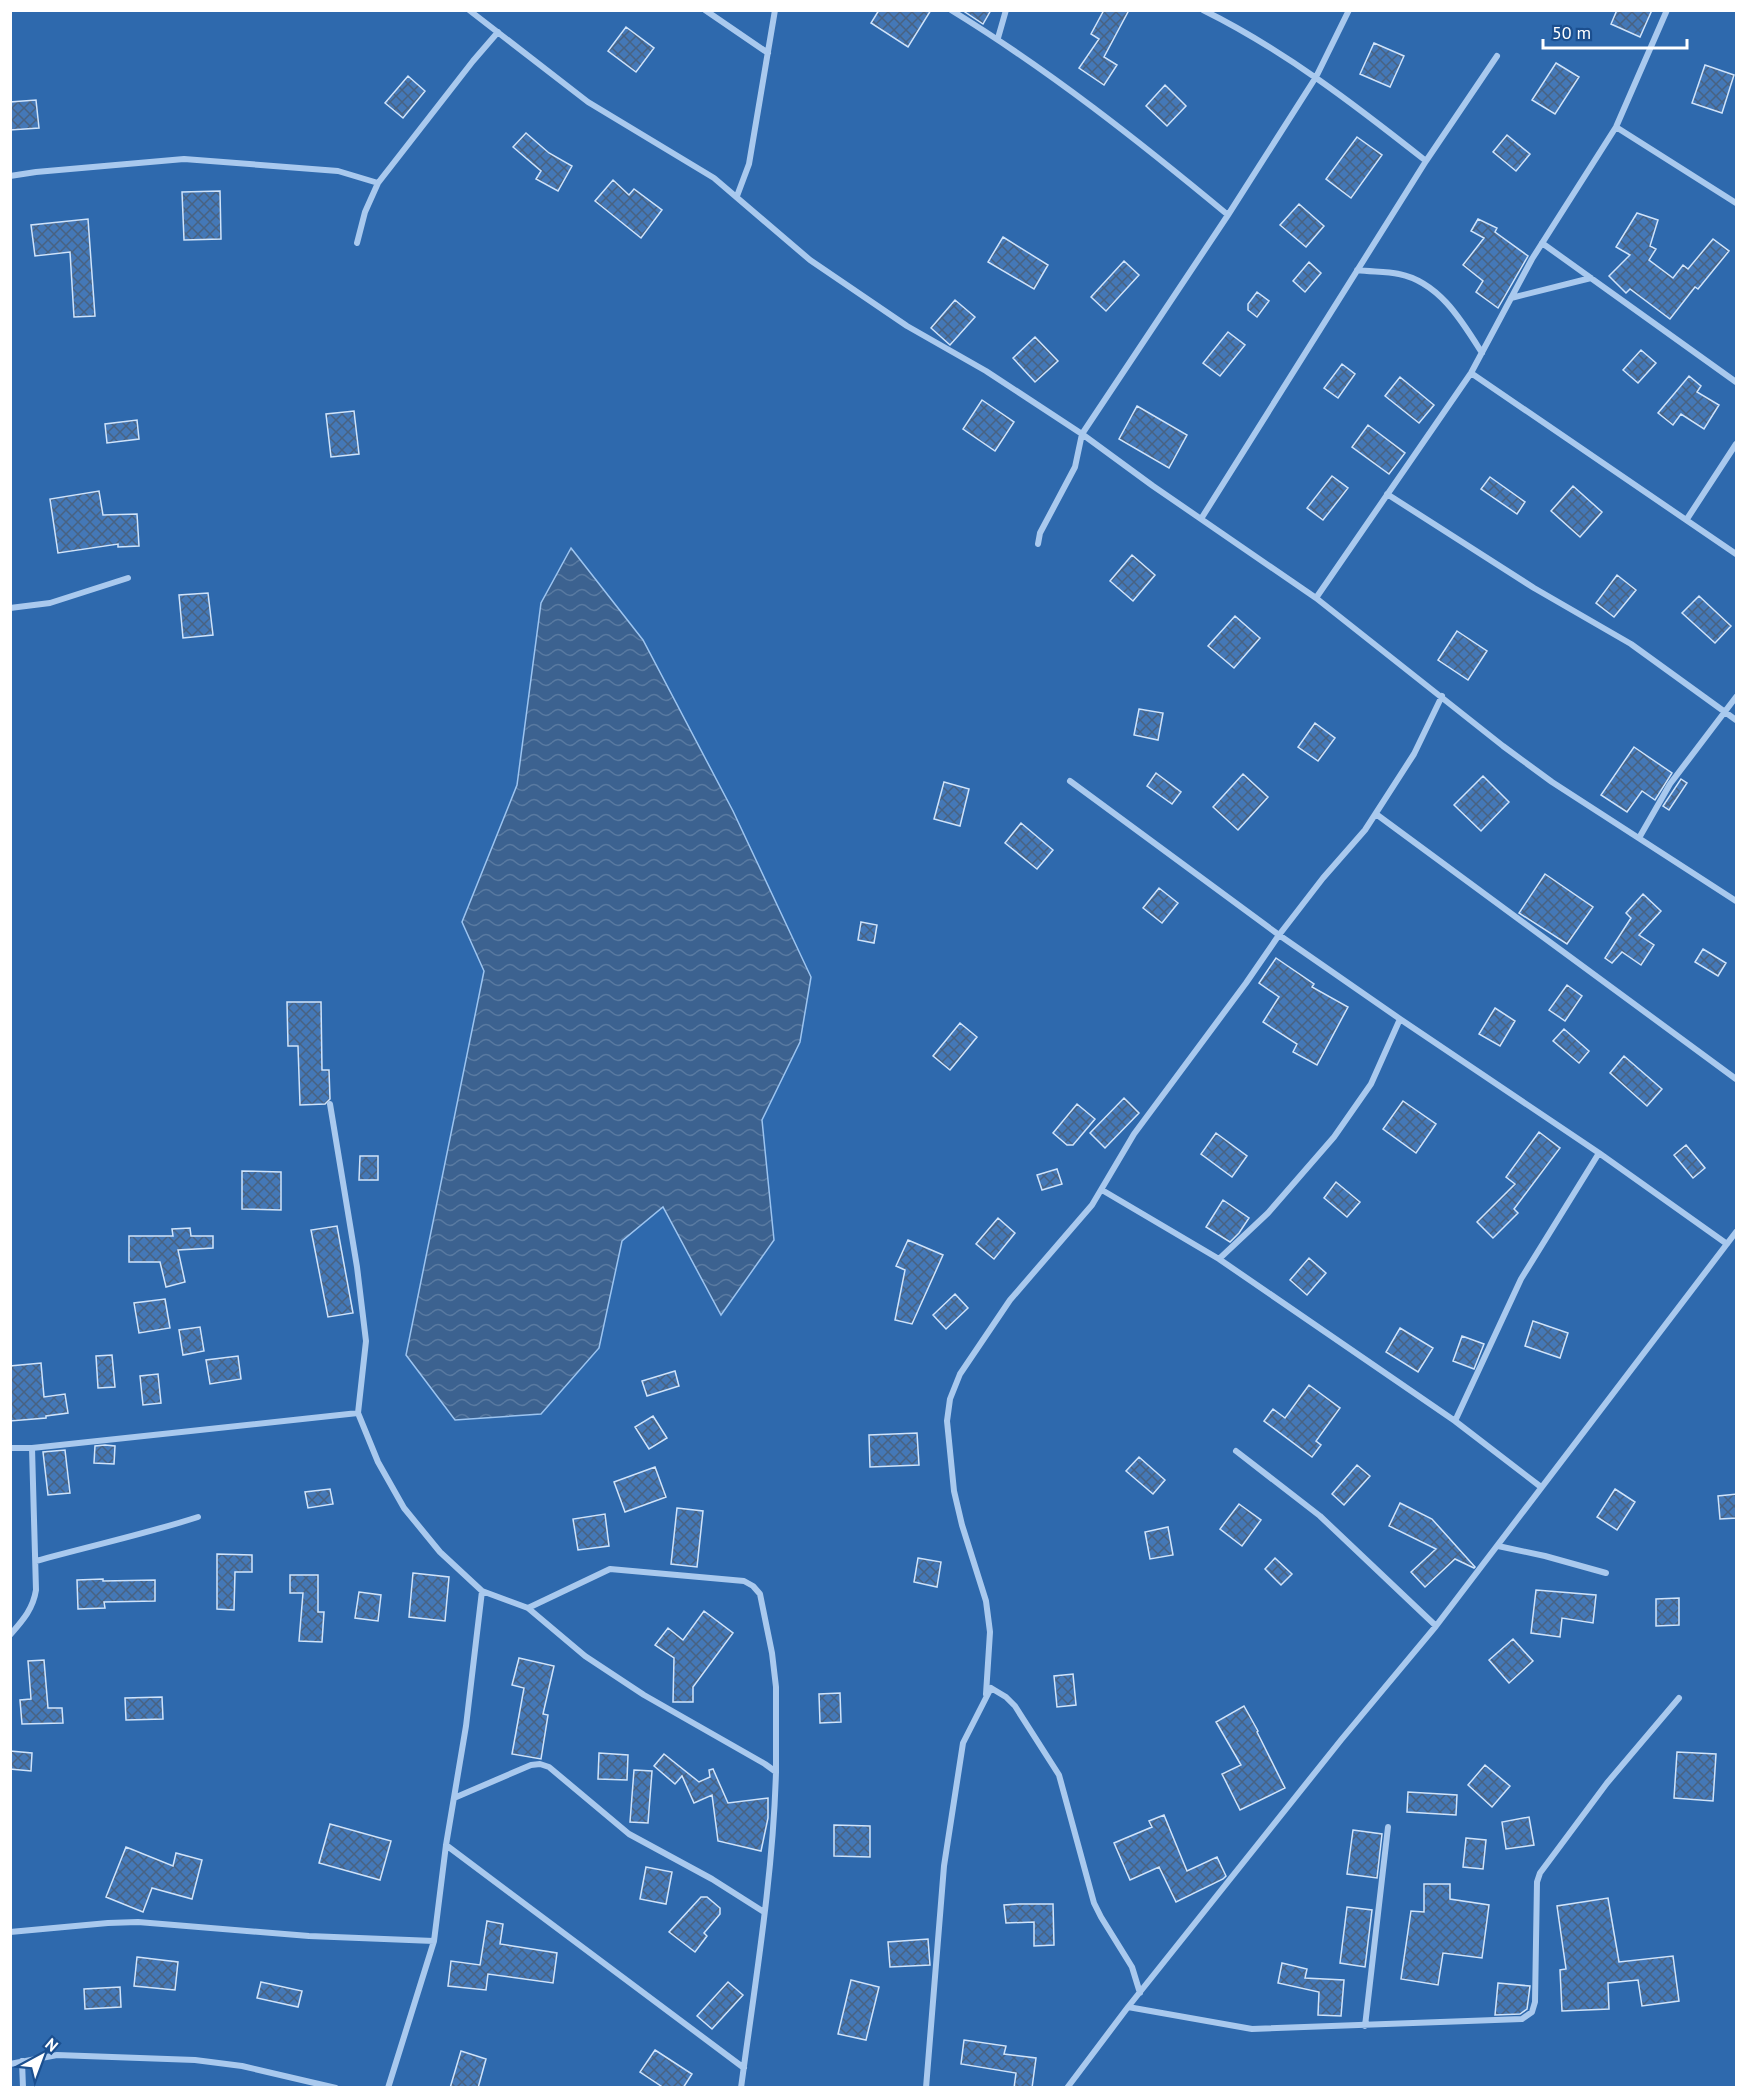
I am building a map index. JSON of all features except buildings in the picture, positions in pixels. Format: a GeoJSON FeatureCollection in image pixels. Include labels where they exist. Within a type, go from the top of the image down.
{"type":"FeatureCollection","features":[{"type":"Feature","properties":{"kind":"street"},"geometry":{"type":"LineString","coordinates":[[469,10],[588,102],[619,123],[686,160],[737,196],[820,267],[907,326],[986,371],[1082,434],[1200,519],[1316,598],[1552,782],[1737,901]]}},
{"type":"Feature","properties":{"kind":"street"},"geometry":{"type":"LineString","coordinates":[[705,10],[768,52]]}},
{"type":"Feature","properties":{"kind":"street"},"geometry":{"type":"LineString","coordinates":[[737,196],[749,164],[775,10]]}},
{"type":"Feature","properties":{"kind":"street"},"geometry":{"type":"LineString","coordinates":[[951,10],[998,39],[1140,143],[1228,215]]}},
{"type":"Feature","properties":{"kind":"street"},"geometry":{"type":"LineString","coordinates":[[998,39],[1006,10]]}},
{"type":"Feature","properties":{"kind":"street"},"geometry":{"type":"LineString","coordinates":[[1203,10],[1241,30],[1316,77],[1373,118],[1426,161]]}},
{"type":"Feature","properties":{"kind":"street"},"geometry":{"type":"LineString","coordinates":[[1038,544],[1040,533],[1075,467],[1082,434],[1228,215],[1316,77],[1349,10]]}},
{"type":"Feature","properties":{"kind":"street"},"geometry":{"type":"LineString","coordinates":[[1316,598],[1472,373],[1542,243],[1616,127],[1667,10]]}},
{"type":"Feature","properties":{"kind":"street"},"geometry":{"type":"LineString","coordinates":[[357,243],[365,212],[378,183],[498,32]]}},
{"type":"Feature","properties":{"kind":"street"},"geometry":{"type":"LineString","coordinates":[[1200,519],[1426,161],[1497,56]]}},
{"type":"Feature","properties":{"kind":"street"},"geometry":{"type":"LineString","coordinates":[[1616,127],[1737,203]]}},
{"type":"Feature","properties":{"kind":"street"},"geometry":{"type":"LineString","coordinates":[[10,176],[184,159],[338,171],[378,183]]}},
{"type":"Feature","properties":{"kind":"street"},"geometry":{"type":"LineString","coordinates":[[1542,243],[1737,382]]}},
{"type":"Feature","properties":{"kind":"street"},"geometry":{"type":"LineString","coordinates":[[1357,270],[1399,274],[1425,284],[1460,318],[1482,353]]}},
{"type":"Feature","properties":{"kind":"street"},"geometry":{"type":"LineString","coordinates":[[1511,298],[1591,278]]}},
{"type":"Feature","properties":{"kind":"street"},"geometry":{"type":"LineString","coordinates":[[1472,373],[1737,554]]}},
{"type":"Feature","properties":{"kind":"street"},"geometry":{"type":"LineString","coordinates":[[1687,519],[1737,444]]}},
{"type":"Feature","properties":{"kind":"street"},"geometry":{"type":"LineString","coordinates":[[1387,494],[1534,588],[1645,653],[1737,720]]}},
{"type":"Feature","properties":{"kind":"street"},"geometry":{"type":"LineString","coordinates":[[10,608],[50,603],[128,578]]}},
{"type":"Feature","properties":{"kind":"street"},"geometry":{"type":"LineString","coordinates":[[986,1694],[990,1632],[986,1601],[962,1525],[954,1491],[947,1421],[950,1399],[960,1374],[1011,1300],[1092,1205],[1134,1134],[1279,935],[1376,814],[1414,754],[1442,696]]}},
{"type":"Feature","properties":{"kind":"street"},"geometry":{"type":"LineString","coordinates":[[1639,838],[1670,784],[1737,696]]}},
{"type":"Feature","properties":{"kind":"street"},"geometry":{"type":"LineString","coordinates":[[1070,782],[1279,935],[1599,1153],[1727,1244]]}},
{"type":"Feature","properties":{"kind":"street"},"geometry":{"type":"LineString","coordinates":[[1376,814],[1737,1079]]}},
{"type":"Feature","properties":{"kind":"street"},"geometry":{"type":"LineString","coordinates":[[1219,1259],[1268,1213],[1334,1137],[1371,1084],[1400,1019]]}},
{"type":"Feature","properties":{"kind":"street"},"geometry":{"type":"LineString","coordinates":[[330,1104],[357,1267],[366,1341],[358,1413],[378,1462],[404,1508],[440,1552],[482,1591],[528,1608],[585,1656],[776,1772]]}},
{"type":"Feature","properties":{"kind":"street"},"geometry":{"type":"LineString","coordinates":[[1455,1420],[1521,1279],[1599,1153]]}},
{"type":"Feature","properties":{"kind":"street"},"geometry":{"type":"LineString","coordinates":[[1102,1190],[1219,1259],[1455,1420],[1541,1487]]}},
{"type":"Feature","properties":{"kind":"street"},"geometry":{"type":"LineString","coordinates":[[1067,2088],[1128,2007],[1341,1740],[1436,1626],[1737,1232]]}},
{"type":"Feature","properties":{"kind":"street"},"geometry":{"type":"LineString","coordinates":[[10,1448],[32,1449],[358,1413]]}},
{"type":"Feature","properties":{"kind":"street"},"geometry":{"type":"LineString","coordinates":[[10,1635],[28,1614],[34,1602],[36,1590],[32,1449]]}},
{"type":"Feature","properties":{"kind":"street"},"geometry":{"type":"LineString","coordinates":[[1236,1451],[1328,1522],[1436,1626]]}},
{"type":"Feature","properties":{"kind":"street"},"geometry":{"type":"LineString","coordinates":[[36,1561],[198,1518]]}},
{"type":"Feature","properties":{"kind":"street"},"geometry":{"type":"LineString","coordinates":[[1498,1546],[1606,1573]]}},
{"type":"Feature","properties":{"kind":"street"},"geometry":{"type":"LineString","coordinates":[[528,1608],[610,1569],[744,1581],[760,1594],[772,1653],[776,1687],[775,1805],[764,1912],[741,2088]]}},
{"type":"Feature","properties":{"kind":"street"},"geometry":{"type":"LineString","coordinates":[[388,2088],[434,1941],[446,1845],[466,1726],[482,1591]]}},
{"type":"Feature","properties":{"kind":"street"},"geometry":{"type":"LineString","coordinates":[[926,2088],[945,1866],[963,1743],[991,1688],[1015,1706],[1059,1775],[1094,1903],[1132,1967],[1140,1993]]}},
{"type":"Feature","properties":{"kind":"street"},"geometry":{"type":"LineString","coordinates":[[1128,2007],[1252,2029],[1522,2019],[1532,2012],[1535,2002],[1537,1881],[1540,1873],[1607,1783],[1678,1698]]}},
{"type":"Feature","properties":{"kind":"street"},"geometry":{"type":"LineString","coordinates":[[454,1797],[531,1765],[540,1764],[549,1767],[629,1834],[712,1879],[764,1912]]}},
{"type":"Feature","properties":{"kind":"street"},"geometry":{"type":"LineString","coordinates":[[1365,2026],[1388,1827]]}},
{"type":"Feature","properties":{"kind":"street"},"geometry":{"type":"LineString","coordinates":[[446,1845],[744,2068]]}},
{"type":"Feature","properties":{"kind":"street"},"geometry":{"type":"LineString","coordinates":[[10,1932],[138,1922],[309,1936],[434,1941]]}},
{"type":"Feature","properties":{"kind":"street"},"geometry":{"type":"LineString","coordinates":[[10,2064],[57,2055],[195,2060],[242,2066],[336,2088]]}},
{"type":"Feature","properties":{"kind":"street"},"geometry":{"type":"LineString","coordinates":[[22,2061],[23,2088]]}},
{"type":"Feature","properties":{"kind":"shaded area"},"geometry":{"type":"Polygon","coordinates":[[[11,11],[1736,11],[1736,2087],[11,2087],[11,11]]]}},
{"type":"Feature","properties":{"kind":"water"},"geometry":{"type":"Polygon","coordinates":[[[571,548],[643,640],[733,811],[811,977],[800,1042],[762,1120],[774,1240],[721,1315],[663,1207],[622,1241],[599,1348],[541,1414],[455,1420],[406,1355],[484,971],[462,922],[517,785],[541,603],[571,548]]]}}]}
